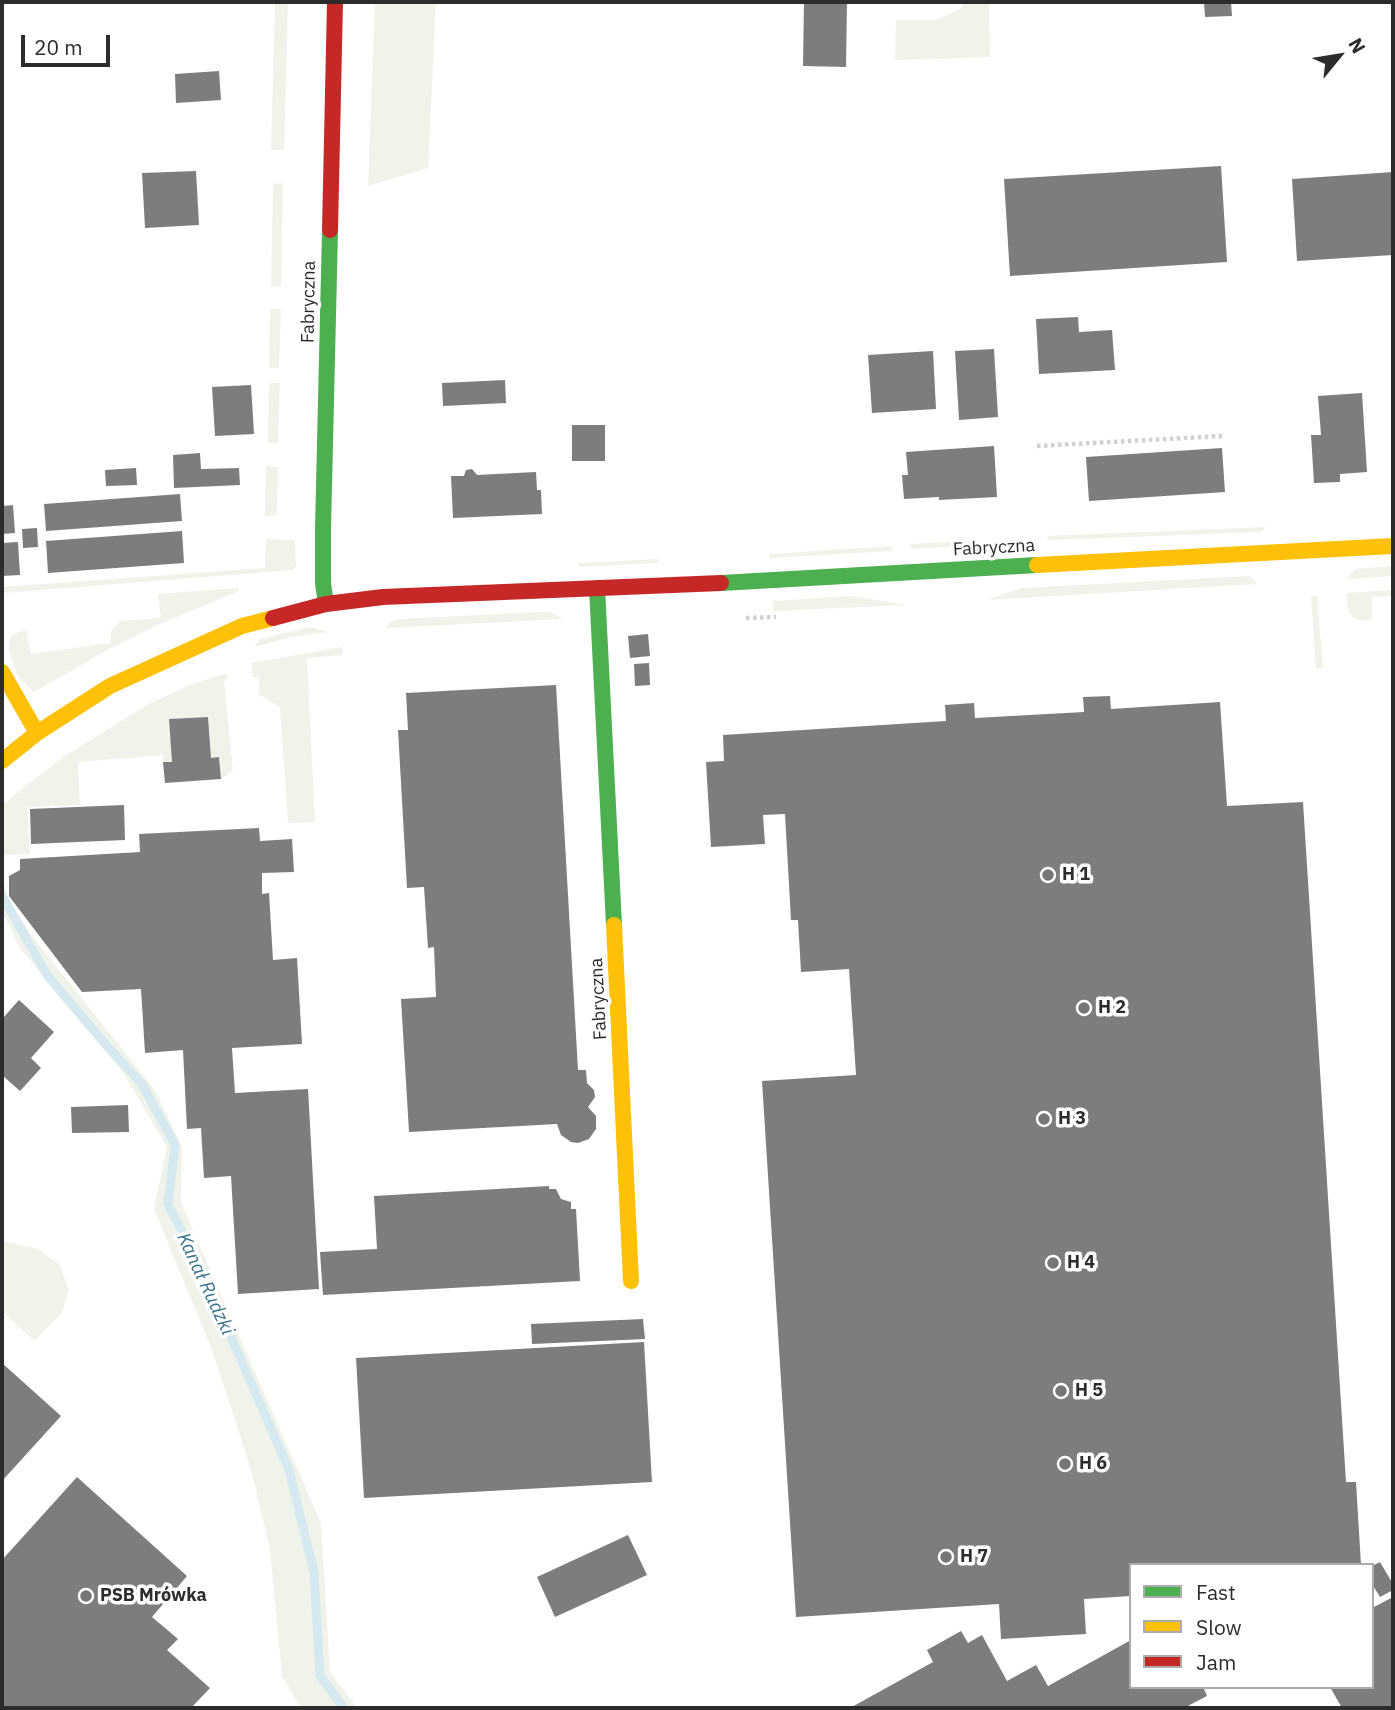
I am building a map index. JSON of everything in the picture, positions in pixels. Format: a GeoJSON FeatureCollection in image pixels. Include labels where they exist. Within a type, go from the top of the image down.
{"type":"FeatureCollection","features":[{"type":"Feature","properties":{"kind":"street","name":"Fabryczna"},"geometry":{"type":"LineString","coordinates":[[326,604],[323,583],[323,529],[335,2]]}},
{"type":"Feature","properties":{"kind":"street","name":"Fabryczna"},"geometry":{"type":"LineString","coordinates":[[2,761],[37,733],[110,686],[195,645],[242,626],[326,604],[383,597],[1393,545]]}},
{"type":"Feature","properties":{"kind":"street","name":"Fabryczna"},"geometry":{"type":"LineString","coordinates":[[597,588],[631,1281]]}},
{"type":"Feature","properties":{"kind":"street"},"geometry":{"type":"LineString","coordinates":[[2,672],[37,733]]}},
{"type":"Feature","properties":{"kind":"path"},"geometry":{"type":"LineString","coordinates":[[1037,446],[1222,436]]}},
{"type":"Feature","properties":{"kind":"shaded area"},"geometry":{"type":"Polygon","coordinates":[[[275,2],[288,2],[284,150],[271,150],[275,2]]]}},
{"type":"Feature","properties":{"kind":"shaded area"},"geometry":{"type":"Polygon","coordinates":[[[375,2],[436,2],[428,168],[368,186],[375,2]]]}},
{"type":"Feature","properties":{"kind":"shaded area"},"geometry":{"type":"Polygon","coordinates":[[[963,2],[989,2],[990,57],[895,60],[896,20],[936,20],[962,8],[963,2]]]}},
{"type":"Feature","properties":{"kind":"shaded area"},"geometry":{"type":"Polygon","coordinates":[[[283,183],[281,286],[271,287],[273,184],[283,183]]]}},
{"type":"Feature","properties":{"kind":"shaded area"},"geometry":{"type":"Polygon","coordinates":[[[270,309],[281,309],[279,368],[269,368],[270,309]]]}},
{"type":"Feature","properties":{"kind":"shaded area"},"geometry":{"type":"Polygon","coordinates":[[[269,383],[280,383],[278,443],[268,443],[269,383]]]}},
{"type":"Feature","properties":{"kind":"shaded area"},"geometry":{"type":"Polygon","coordinates":[[[266,466],[278,467],[277,515],[265,516],[266,466]]]}},
{"type":"Feature","properties":{"kind":"shaded area"},"geometry":{"type":"Polygon","coordinates":[[[1266,527],[1261,532],[1050,540],[1046,536],[1266,527]]]}},
{"type":"Feature","properties":{"kind":"shaded area"},"geometry":{"type":"Polygon","coordinates":[[[266,539],[295,540],[296,566],[293,570],[2,593],[2,587],[265,568],[266,539]]]}},
{"type":"Feature","properties":{"kind":"shaded area"},"geometry":{"type":"Polygon","coordinates":[[[976,541],[974,545],[912,549],[910,544],[976,541]]]}},
{"type":"Feature","properties":{"kind":"shaded area"},"geometry":{"type":"Polygon","coordinates":[[[893,546],[891,551],[770,558],[769,554],[893,546]]]}},
{"type":"Feature","properties":{"kind":"shaded area"},"geometry":{"type":"Polygon","coordinates":[[[659,559],[658,563],[580,567],[578,563],[659,559]]]}},
{"type":"Feature","properties":{"kind":"shaded area"},"geometry":{"type":"Polygon","coordinates":[[[1393,566],[1393,576],[1347,579],[1355,569],[1393,566]]]}},
{"type":"Feature","properties":{"kind":"shaded area"},"geometry":{"type":"Polygon","coordinates":[[[1250,576],[1257,584],[987,600],[1022,588],[1250,576]]]}},
{"type":"Feature","properties":{"kind":"shaded area"},"geometry":{"type":"Polygon","coordinates":[[[239,588],[239,591],[113,647],[34,692],[17,675],[9,650],[12,635],[26,630],[31,654],[111,643],[111,631],[120,621],[161,618],[158,594],[239,588]]]}},
{"type":"Feature","properties":{"kind":"shaded area"},"geometry":{"type":"Polygon","coordinates":[[[1393,590],[1393,596],[1372,597],[1372,619],[1361,621],[1353,618],[1348,611],[1347,593],[1393,590]]]}},
{"type":"Feature","properties":{"kind":"shaded area"},"geometry":{"type":"Polygon","coordinates":[[[852,596],[907,605],[773,611],[773,601],[852,596]]]}},
{"type":"Feature","properties":{"kind":"shaded area"},"geometry":{"type":"Polygon","coordinates":[[[1311,596],[1317,596],[1323,668],[1316,669],[1311,596]]]}},
{"type":"Feature","properties":{"kind":"shaded area"},"geometry":{"type":"Polygon","coordinates":[[[550,612],[563,619],[386,628],[390,622],[401,619],[550,612]]]}},
{"type":"Feature","properties":{"kind":"shaded area"},"geometry":{"type":"Polygon","coordinates":[[[310,627],[328,632],[292,637],[254,647],[260,639],[310,627]]]}},
{"type":"Feature","properties":{"kind":"shaded area"},"geometry":{"type":"Polygon","coordinates":[[[342,647],[343,655],[307,658],[315,822],[288,823],[280,707],[259,694],[259,677],[253,677],[251,663],[342,647]]]}},
{"type":"Feature","properties":{"kind":"shaded area"},"geometry":{"type":"Polygon","coordinates":[[[227,673],[227,680],[224,682],[233,770],[221,779],[219,758],[211,758],[208,717],[170,719],[172,762],[163,762],[163,755],[78,762],[80,805],[27,807],[30,854],[2,855],[2,805],[63,757],[149,704],[190,685],[227,673]]]}},
{"type":"Feature","properties":{"kind":"shaded area"},"geometry":{"type":"Polygon","coordinates":[[[2,878],[8,898],[32,936],[155,1090],[182,1147],[181,1203],[321,1523],[330,1672],[357,1708],[301,1708],[282,1676],[270,1550],[252,1473],[212,1350],[154,1209],[167,1147],[122,1071],[20,948],[2,911],[2,878]]]}},
{"type":"Feature","properties":{"kind":"shaded area"},"geometry":{"type":"Polygon","coordinates":[[[2,1241],[38,1249],[60,1265],[69,1290],[62,1313],[34,1341],[2,1311],[2,1241]]]}},
{"type":"Feature","properties":{"kind":"building"},"geometry":{"type":"Polygon","coordinates":[[[804,2],[847,2],[846,67],[803,66],[804,2]]]}},
{"type":"Feature","properties":{"kind":"building"},"geometry":{"type":"Polygon","coordinates":[[[1204,2],[1231,2],[1232,16],[1205,17],[1204,2]]]}},
{"type":"Feature","properties":{"kind":"building"},"geometry":{"type":"Polygon","coordinates":[[[219,71],[221,100],[176,103],[175,74],[219,71]]]}},
{"type":"Feature","properties":{"kind":"building"},"geometry":{"type":"Polygon","coordinates":[[[1221,166],[1227,262],[1010,276],[1004,179],[1221,166]]]}},
{"type":"Feature","properties":{"kind":"building"},"geometry":{"type":"Polygon","coordinates":[[[196,171],[199,225],[145,228],[142,173],[196,171]]]}},
{"type":"Feature","properties":{"kind":"building"},"geometry":{"type":"Polygon","coordinates":[[[1393,172],[1393,255],[1297,261],[1292,179],[1393,172]]]}},
{"type":"Feature","properties":{"kind":"building"},"geometry":{"type":"Polygon","coordinates":[[[1078,317],[1079,332],[1112,330],[1115,370],[1039,374],[1036,319],[1078,317]]]}},
{"type":"Feature","properties":{"kind":"building"},"geometry":{"type":"Polygon","coordinates":[[[994,349],[998,417],[959,420],[955,351],[994,349]]]}},
{"type":"Feature","properties":{"kind":"building"},"geometry":{"type":"Polygon","coordinates":[[[933,351],[936,409],[872,413],[868,355],[933,351]]]}},
{"type":"Feature","properties":{"kind":"building"},"geometry":{"type":"Polygon","coordinates":[[[505,380],[506,403],[443,406],[442,383],[505,380]]]}},
{"type":"Feature","properties":{"kind":"building"},"geometry":{"type":"Polygon","coordinates":[[[251,385],[254,434],[215,436],[212,387],[251,385]]]}},
{"type":"Feature","properties":{"kind":"building"},"geometry":{"type":"Polygon","coordinates":[[[1362,393],[1367,472],[1340,474],[1340,482],[1314,483],[1311,435],[1321,435],[1318,396],[1362,393]]]}},
{"type":"Feature","properties":{"kind":"building"},"geometry":{"type":"Polygon","coordinates":[[[572,425],[605,425],[605,461],[572,461],[572,425]]]}},
{"type":"Feature","properties":{"kind":"building"},"geometry":{"type":"Polygon","coordinates":[[[994,446],[997,497],[904,499],[902,475],[908,475],[906,452],[994,446]]]}},
{"type":"Feature","properties":{"kind":"building"},"geometry":{"type":"Polygon","coordinates":[[[1222,448],[1225,492],[1089,501],[1086,457],[1222,448]]]}},
{"type":"Feature","properties":{"kind":"building"},"geometry":{"type":"Polygon","coordinates":[[[200,453],[201,469],[239,468],[240,485],[174,488],[173,455],[200,453]]]}},
{"type":"Feature","properties":{"kind":"building"},"geometry":{"type":"Polygon","coordinates":[[[136,468],[137,485],[106,486],[105,470],[136,468]]]}},
{"type":"Feature","properties":{"kind":"building"},"geometry":{"type":"Polygon","coordinates":[[[472,469],[477,475],[536,472],[537,490],[541,490],[542,514],[453,518],[451,476],[464,476],[466,470],[472,469]]]}},
{"type":"Feature","properties":{"kind":"building"},"geometry":{"type":"Polygon","coordinates":[[[180,494],[182,521],[46,531],[44,504],[180,494]]]}},
{"type":"Feature","properties":{"kind":"building"},"geometry":{"type":"Polygon","coordinates":[[[13,505],[15,533],[2,534],[2,506],[13,505]]]}},
{"type":"Feature","properties":{"kind":"building"},"geometry":{"type":"Polygon","coordinates":[[[37,528],[38,547],[23,548],[22,529],[37,528]]]}},
{"type":"Feature","properties":{"kind":"building"},"geometry":{"type":"Polygon","coordinates":[[[182,531],[184,563],[48,573],[46,541],[182,531]]]}},
{"type":"Feature","properties":{"kind":"building"},"geometry":{"type":"Polygon","coordinates":[[[18,542],[20,575],[2,576],[2,543],[18,542]]]}},
{"type":"Feature","properties":{"kind":"building"},"geometry":{"type":"Polygon","coordinates":[[[648,634],[650,656],[630,658],[628,636],[648,634]]]}},
{"type":"Feature","properties":{"kind":"building"},"geometry":{"type":"Polygon","coordinates":[[[649,663],[650,685],[635,686],[634,664],[649,663]]]}},
{"type":"Feature","properties":{"kind":"building"},"geometry":{"type":"Polygon","coordinates":[[[556,685],[578,1070],[586,1070],[587,1083],[594,1090],[595,1097],[588,1107],[596,1116],[596,1129],[589,1139],[578,1143],[561,1135],[557,1124],[409,1132],[401,999],[436,997],[434,947],[428,948],[424,887],[407,888],[398,730],[408,730],[406,693],[556,685]]]}},
{"type":"Feature","properties":{"kind":"building"},"geometry":{"type":"Polygon","coordinates":[[[1110,696],[1111,709],[1220,702],[1227,806],[1303,802],[1346,1482],[1356,1482],[1361,1563],[1129,1563],[1129,1596],[1084,1599],[1086,1634],[1001,1639],[999,1604],[796,1617],[762,1081],[856,1075],[849,969],[801,972],[798,920],[791,920],[785,814],[763,815],[765,844],[711,847],[706,762],[724,761],[723,735],[946,721],[945,705],[974,703],[975,718],[1084,712],[1083,697],[1110,696]]]}},
{"type":"Feature","properties":{"kind":"building"},"geometry":{"type":"Polygon","coordinates":[[[208,717],[211,758],[219,757],[221,779],[165,783],[163,762],[172,762],[169,719],[208,717]]]}},
{"type":"Feature","properties":{"kind":"building"},"geometry":{"type":"Polygon","coordinates":[[[124,805],[125,840],[31,844],[30,809],[124,805]]]}},
{"type":"Feature","properties":{"kind":"building"},"geometry":{"type":"Polygon","coordinates":[[[259,828],[260,841],[292,839],[294,872],[262,873],[262,894],[269,893],[273,960],[297,958],[302,1044],[232,1048],[235,1093],[308,1089],[319,1289],[238,1294],[231,1176],[204,1178],[201,1128],[187,1129],[183,1050],[145,1053],[141,989],[82,992],[9,896],[9,876],[20,870],[20,859],[140,852],[139,834],[259,828]]]}},
{"type":"Feature","properties":{"kind":"building"},"geometry":{"type":"Polygon","coordinates":[[[19,1000],[54,1032],[31,1058],[41,1068],[20,1091],[2,1075],[2,1019],[19,1000]]]}},
{"type":"Feature","properties":{"kind":"building"},"geometry":{"type":"Polygon","coordinates":[[[128,1105],[129,1132],[72,1133],[71,1107],[128,1105]]]}},
{"type":"Feature","properties":{"kind":"building"},"geometry":{"type":"Polygon","coordinates":[[[549,1186],[549,1189],[556,1189],[561,1199],[571,1202],[571,1209],[576,1209],[580,1281],[323,1295],[320,1252],[377,1249],[374,1196],[549,1186]]]}},
{"type":"Feature","properties":{"kind":"building"},"geometry":{"type":"Polygon","coordinates":[[[643,1319],[645,1339],[532,1344],[531,1324],[643,1319]]]}},
{"type":"Feature","properties":{"kind":"building"},"geometry":{"type":"Polygon","coordinates":[[[644,1342],[652,1482],[364,1498],[356,1358],[644,1342]]]}},
{"type":"Feature","properties":{"kind":"building"},"geometry":{"type":"Polygon","coordinates":[[[2,1363],[61,1416],[2,1481],[2,1363]]]}},
{"type":"Feature","properties":{"kind":"building","name":"PSB Mrówka"},"geometry":{"type":"Polygon","coordinates":[[[77,1477],[187,1576],[152,1617],[178,1639],[167,1650],[210,1688],[191,1708],[2,1708],[2,1560],[77,1477]]]}},
{"type":"Feature","properties":{"kind":"building"},"geometry":{"type":"Polygon","coordinates":[[[628,1535],[647,1575],[555,1617],[537,1577],[628,1535]]]}},
{"type":"Feature","properties":{"kind":"building"},"geometry":{"type":"Polygon","coordinates":[[[1380,1562],[1393,1584],[1393,1590],[1380,1597],[1374,1587],[1374,1565],[1380,1562]]]}},
{"type":"Feature","properties":{"kind":"building"},"geometry":{"type":"Polygon","coordinates":[[[1391,1598],[1393,1602],[1393,1707],[1342,1708],[1331,1689],[1374,1689],[1374,1607],[1391,1598]]]}},
{"type":"Feature","properties":{"kind":"building"},"geometry":{"type":"Polygon","coordinates":[[[961,1631],[968,1643],[982,1635],[1007,1681],[1036,1665],[1048,1686],[1129,1641],[1129,1689],[1204,1689],[1207,1696],[1184,1708],[850,1708],[933,1662],[927,1650],[961,1631]]]}},
{"type":"Feature","properties":{"kind":"waterway","name":"Kanał Rudzki"},"geometry":{"type":"LineString","coordinates":[[2,896],[47,975],[142,1084],[175,1145],[168,1204],[201,1268],[289,1470],[314,1572],[320,1676],[344,1708]]}},
{"type":"Feature","properties":{"kind":"traffic: fast"},"geometry":{"type":"LineString","coordinates":[[326,604],[323,583],[323,529],[330,230]]}},
{"type":"Feature","properties":{"kind":"traffic: fast"},"geometry":{"type":"LineString","coordinates":[[721,583],[1037,565]]}},
{"type":"Feature","properties":{"kind":"traffic: fast"},"geometry":{"type":"LineString","coordinates":[[597,588],[614,925]]}},
{"type":"Feature","properties":{"kind":"traffic: slow"},"geometry":{"type":"LineString","coordinates":[[1037,565],[1393,546]]}},
{"type":"Feature","properties":{"kind":"traffic: slow"},"geometry":{"type":"LineString","coordinates":[[2,761],[37,733],[110,686],[242,626],[273,618]]}},
{"type":"Feature","properties":{"kind":"traffic: slow"},"geometry":{"type":"LineString","coordinates":[[2,672],[37,733]]}},
{"type":"Feature","properties":{"kind":"traffic: slow"},"geometry":{"type":"LineString","coordinates":[[614,925],[631,1281]]}},
{"type":"Feature","properties":{"kind":"traffic: jam"},"geometry":{"type":"LineString","coordinates":[[330,230],[335,2]]}},
{"type":"Feature","properties":{"kind":"traffic: jam"},"geometry":{"type":"LineString","coordinates":[[273,618],[326,604],[383,597],[721,583]]}},
{"type":"Feature","properties":{"kind":"place","name":"H 1"},"geometry":{"type":"Point","coordinates":[1048,875]}},
{"type":"Feature","properties":{"kind":"place","name":"H 2"},"geometry":{"type":"Point","coordinates":[1084,1008]}},
{"type":"Feature","properties":{"kind":"place","name":"H 3"},"geometry":{"type":"Point","coordinates":[1044,1119]}},
{"type":"Feature","properties":{"kind":"place","name":"H 4"},"geometry":{"type":"Point","coordinates":[1053,1263]}},
{"type":"Feature","properties":{"kind":"place","name":"H 5"},"geometry":{"type":"Point","coordinates":[1061,1391]}},
{"type":"Feature","properties":{"kind":"place","name":"H 6"},"geometry":{"type":"Point","coordinates":[1065,1464]}},
{"type":"Feature","properties":{"kind":"place","name":"H 7"},"geometry":{"type":"Point","coordinates":[946,1557]}},
{"type":"Feature","properties":{"kind":"place","name":"PSB Mrówka"},"geometry":{"type":"Point","coordinates":[86,1596]}}]}
